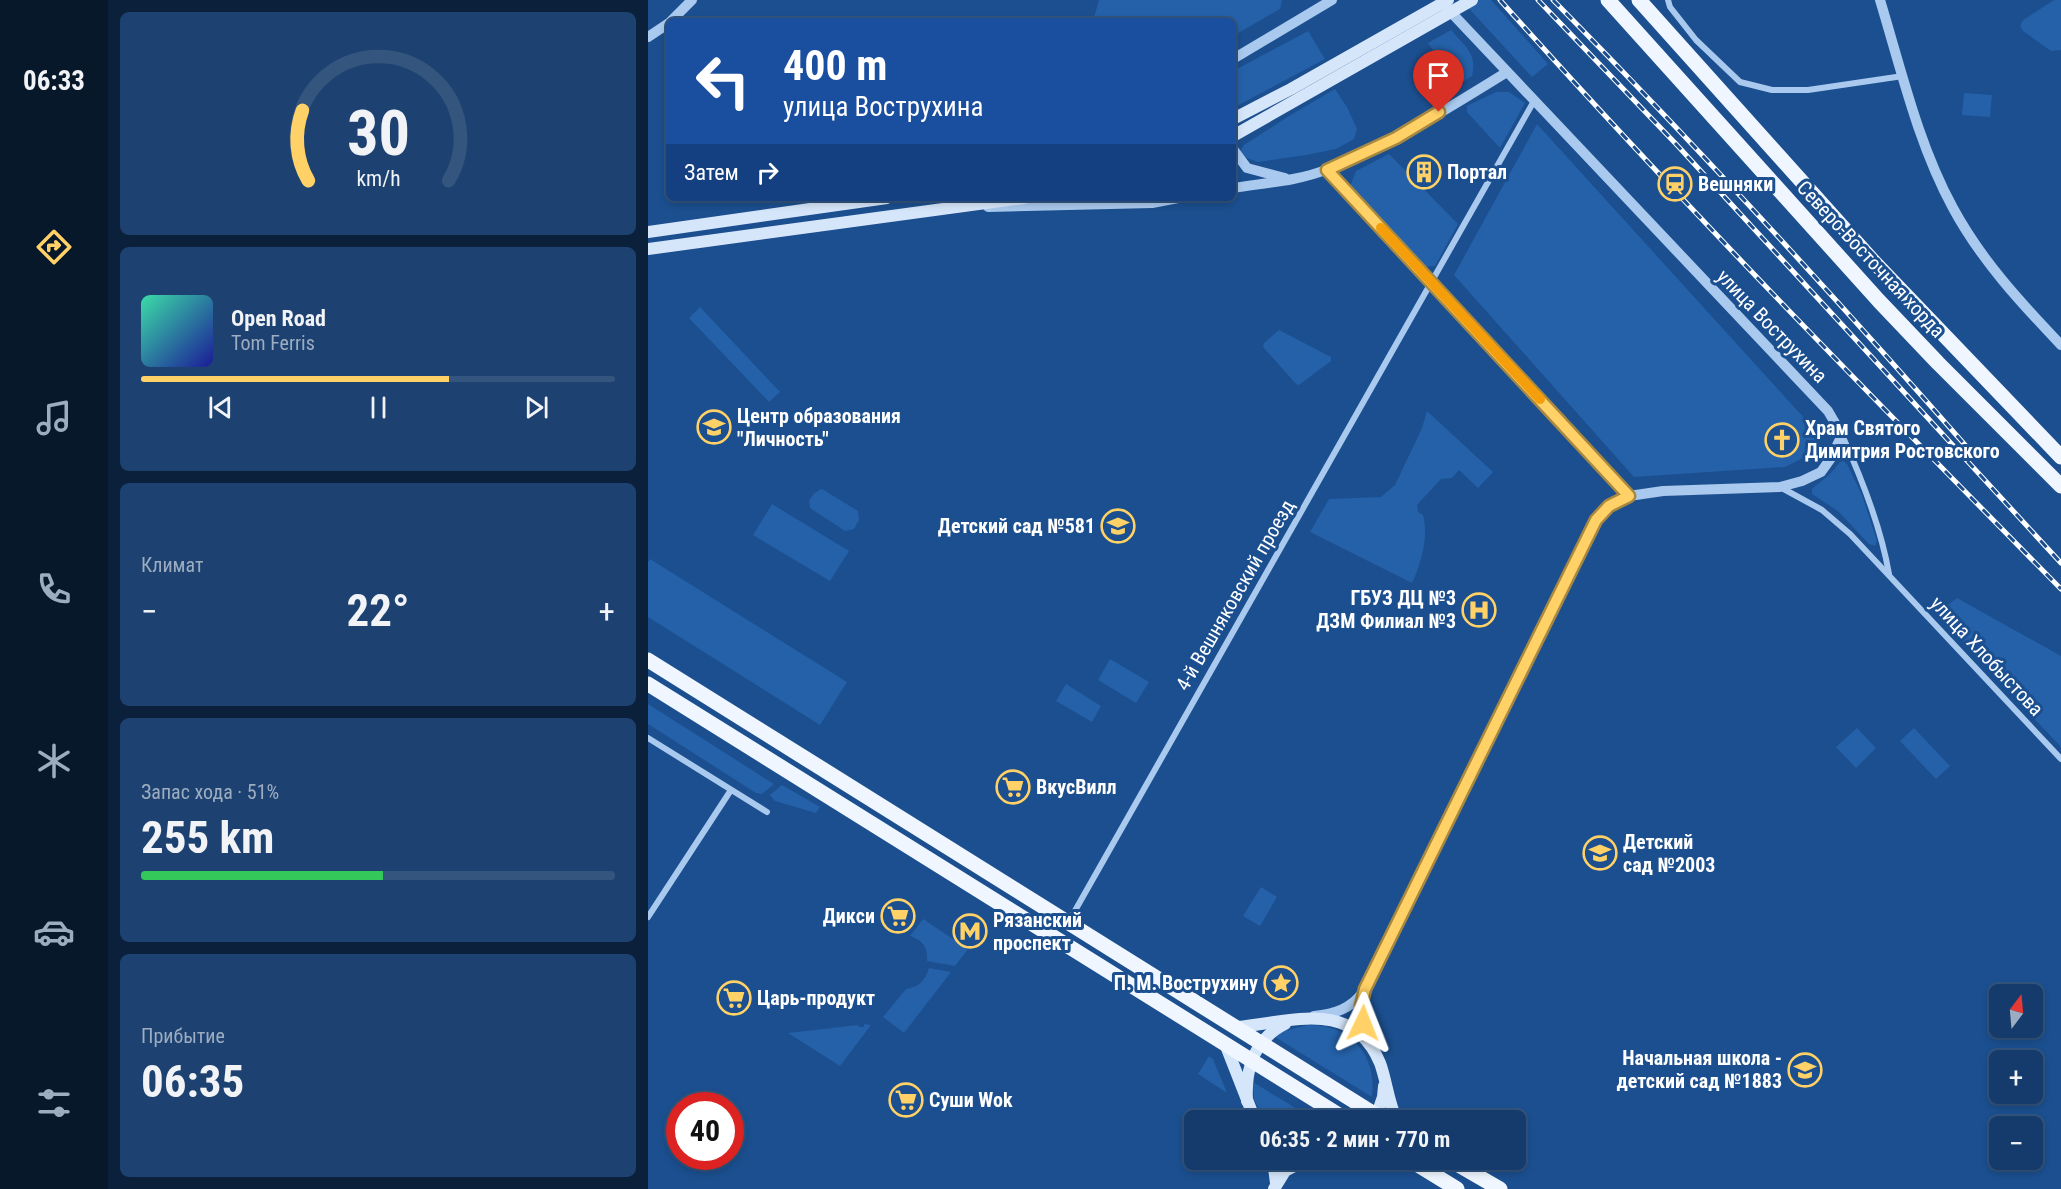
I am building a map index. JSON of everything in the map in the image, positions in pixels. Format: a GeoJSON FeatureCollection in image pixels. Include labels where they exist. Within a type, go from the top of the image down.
{"type":"FeatureCollection","features":[{"type":"Feature","properties":{"kind":"main road"},"geometry":{"type":"LineString","coordinates":[[1239,114],[1291,89],[1448,0]]}},
{"type":"Feature","properties":{"kind":"main road"},"geometry":{"type":"LineString","coordinates":[[1236,134],[1472,0]]}},
{"type":"Feature","properties":{"kind":"main road","name":"Северо-Восточная хорда"},"geometry":{"type":"LineString","coordinates":[[1608,0],[1879,301],[2061,486]]}},
{"type":"Feature","properties":{"kind":"main road","name":"Северо-Восточная хорда"},"geometry":{"type":"LineString","coordinates":[[1639,0],[1874,262],[2061,457]]}},
{"type":"Feature","properties":{"kind":"main road"},"geometry":{"type":"LineString","coordinates":[[648,232],[866,201]]}},
{"type":"Feature","properties":{"kind":"main road"},"geometry":{"type":"LineString","coordinates":[[648,249],[1002,201]]}},
{"type":"Feature","properties":{"kind":"main road"},"geometry":{"type":"LineString","coordinates":[[648,660],[1238,1028],[1365,1110]]}},
{"type":"Feature","properties":{"kind":"main road"},"geometry":{"type":"LineString","coordinates":[[648,684],[1330,1110]]}},
{"type":"Feature","properties":{"kind":"main road"},"geometry":{"type":"LineString","coordinates":[[1238,1028],[1303,1018],[1332,1019],[1343,1023],[1367,1042],[1380,1065],[1394,1110]]}},
{"type":"Feature","properties":{"kind":"main road"},"geometry":{"type":"LineString","coordinates":[[1247,1101],[1247,1076],[1261,1043],[1274,1030],[1303,1018]]}},
{"type":"Feature","properties":{"kind":"main road"},"geometry":{"type":"LineString","coordinates":[[1226,1046],[1251,1110]]}},
{"type":"Feature","properties":{"kind":"main road"},"geometry":{"type":"LineString","coordinates":[[1381,1110],[1383,1076]]}},
{"type":"Feature","properties":{"kind":"main road"},"geometry":{"type":"LineString","coordinates":[[1274,1170],[1275,1186]]}},
{"type":"Feature","properties":{"kind":"main road"},"geometry":{"type":"LineString","coordinates":[[1275,1186],[1287,1170]]}},
{"type":"Feature","properties":{"kind":"main road"},"geometry":{"type":"LineString","coordinates":[[1426,1170],[1457,1189]]}},
{"type":"Feature","properties":{"kind":"main road"},"geometry":{"type":"LineString","coordinates":[[1467,1170],[1500,1189]]}},
{"type":"Feature","properties":{"kind":"street"},"geometry":{"type":"LineString","coordinates":[[674,18],[692,0]]}},
{"type":"Feature","properties":{"kind":"street","name":"улица Вострухина"},"geometry":{"type":"LineString","coordinates":[[1439,0],[1828,411],[1842,435]]}},
{"type":"Feature","properties":{"kind":"street"},"geometry":{"type":"LineString","coordinates":[[1668,0],[1670,7],[1696,40],[1716,62],[1740,82],[1772,90],[1808,90],[1903,76]]}},
{"type":"Feature","properties":{"kind":"street"},"geometry":{"type":"LineString","coordinates":[[1880,0],[1934,166],[1954,210],[2000,277],[2061,345]]}},
{"type":"Feature","properties":{"kind":"street"},"geometry":{"type":"LineString","coordinates":[[1236,57],[1324,2]]}},
{"type":"Feature","properties":{"kind":"street"},"geometry":{"type":"LineString","coordinates":[[648,38],[666,25]]}},
{"type":"Feature","properties":{"kind":"street"},"geometry":{"type":"LineString","coordinates":[[1236,188],[1327,170],[1396,138],[1507,72]]}},
{"type":"Feature","properties":{"kind":"street","name":"4-й Вешняковский проезд"},"geometry":{"type":"LineString","coordinates":[[1067,923],[1534,101]]}},
{"type":"Feature","properties":{"kind":"street"},"geometry":{"type":"LineString","coordinates":[[1236,155],[1247,168],[1288,179]]}},
{"type":"Feature","properties":{"kind":"street"},"geometry":{"type":"LineString","coordinates":[[1327,170],[1629,496]]}},
{"type":"Feature","properties":{"kind":"street"},"geometry":{"type":"LineString","coordinates":[[952,208],[1162,201]]}},
{"type":"Feature","properties":{"kind":"street"},"geometry":{"type":"LineString","coordinates":[[1303,1018],[1347,1008],[1360,997],[1365,989],[1596,520],[1609,506],[1629,496],[1663,491],[1780,487],[1802,480],[1821,472],[1842,435]]}},
{"type":"Feature","properties":{"kind":"street","name":"улица Хлобыстова"},"geometry":{"type":"LineString","coordinates":[[1842,435],[1859,472],[1886,558],[1889,575]]}},
{"type":"Feature","properties":{"kind":"street","name":"улица Хлобыстова"},"geometry":{"type":"LineString","coordinates":[[1780,487],[1822,510],[1850,534],[2061,759]]}},
{"type":"Feature","properties":{"kind":"street"},"geometry":{"type":"LineString","coordinates":[[648,738],[767,812]]}},
{"type":"Feature","properties":{"kind":"street"},"geometry":{"type":"LineString","coordinates":[[648,743],[668,750]]}},
{"type":"Feature","properties":{"kind":"street"},"geometry":{"type":"LineString","coordinates":[[648,917],[731,790]]}},
{"type":"Feature","properties":{"kind":"street"},"geometry":{"type":"LineString","coordinates":[[1365,989],[1361,1013],[1367,1042]]}},
{"type":"Feature","properties":{"kind":"shaded area"},"geometry":{"type":"Polygon","coordinates":[[[1099,0],[1282,1],[1280,9],[1236,34],[1236,18],[1094,18],[1099,0]]]}},
{"type":"Feature","properties":{"kind":"shaded area"},"geometry":{"type":"Polygon","coordinates":[[[1461,0],[1491,0],[1548,64],[1532,77],[1461,0]]]}},
{"type":"Feature","properties":{"kind":"shaded area"},"geometry":{"type":"Polygon","coordinates":[[[2054,0],[2061,0],[2061,50],[2051,51],[2023,31],[2020,26],[2023,20],[2054,0]]]}},
{"type":"Feature","properties":{"kind":"shaded area"},"geometry":{"type":"Polygon","coordinates":[[[1451,30],[1469,50],[1473,62],[1472,76],[1461,83],[1449,81],[1450,75],[1428,43],[1451,30]]]}},
{"type":"Feature","properties":{"kind":"shaded area"},"geometry":{"type":"Polygon","coordinates":[[[1308,31],[1325,59],[1236,106],[1236,69],[1308,31]]]}},
{"type":"Feature","properties":{"kind":"shaded area"},"geometry":{"type":"Polygon","coordinates":[[[1335,89],[1347,107],[1357,129],[1354,139],[1336,149],[1258,162],[1247,158],[1240,151],[1244,145],[1335,89]]]}},
{"type":"Feature","properties":{"kind":"shaded area"},"geometry":{"type":"Polygon","coordinates":[[[1496,92],[1509,92],[1525,103],[1500,148],[1467,112],[1467,106],[1496,92]]]}},
{"type":"Feature","properties":{"kind":"shaded area"},"geometry":{"type":"Polygon","coordinates":[[[1964,93],[1992,95],[1990,117],[1962,115],[1964,93]]]}},
{"type":"Feature","properties":{"kind":"shaded area"},"geometry":{"type":"Polygon","coordinates":[[[1537,124],[1806,420],[1815,432],[1815,445],[1812,450],[1785,467],[1634,477],[1454,275],[1537,124]]]}},
{"type":"Feature","properties":{"kind":"shaded area"},"geometry":{"type":"Polygon","coordinates":[[[1389,154],[1458,224],[1435,266],[1419,267],[1349,189],[1356,171],[1389,154]]]}},
{"type":"Feature","properties":{"kind":"shaded area"},"geometry":{"type":"Polygon","coordinates":[[[700,307],[780,392],[769,402],[689,318],[700,307]]]}},
{"type":"Feature","properties":{"kind":"shaded area"},"geometry":{"type":"Polygon","coordinates":[[[1279,330],[1331,357],[1331,361],[1299,385],[1296,384],[1263,347],[1264,343],[1279,330]]]}},
{"type":"Feature","properties":{"kind":"shaded area"},"geometry":{"type":"Polygon","coordinates":[[[1427,411],[1493,472],[1478,488],[1459,470],[1452,478],[1441,479],[1417,505],[1418,512],[1423,515],[1425,523],[1425,541],[1412,583],[1310,532],[1329,499],[1381,497],[1395,485],[1422,428],[1427,411]]]}},
{"type":"Feature","properties":{"kind":"shaded area"},"geometry":{"type":"Polygon","coordinates":[[[1843,461],[1847,464],[1862,495],[1877,541],[1875,546],[1869,544],[1838,511],[1812,494],[1812,489],[1843,461]]]}},
{"type":"Feature","properties":{"kind":"shaded area"},"geometry":{"type":"Polygon","coordinates":[[[822,489],[858,511],[859,520],[854,529],[845,531],[810,508],[810,499],[822,489]]]}},
{"type":"Feature","properties":{"kind":"shaded area"},"geometry":{"type":"Polygon","coordinates":[[[772,504],[849,551],[830,581],[753,535],[772,504]]]}},
{"type":"Feature","properties":{"kind":"shaded area"},"geometry":{"type":"Polygon","coordinates":[[[650,559],[847,682],[820,725],[648,617],[648,562],[650,559]]]}},
{"type":"Feature","properties":{"kind":"shaded area"},"geometry":{"type":"Polygon","coordinates":[[[1957,598],[2061,656],[2061,747],[1936,614],[1957,598]]]}},
{"type":"Feature","properties":{"kind":"shaded area"},"geometry":{"type":"Polygon","coordinates":[[[1110,659],[1149,682],[1136,703],[1098,680],[1110,659]]]}},
{"type":"Feature","properties":{"kind":"shaded area"},"geometry":{"type":"Polygon","coordinates":[[[1066,684],[1101,706],[1092,722],[1056,701],[1066,684]]]}},
{"type":"Feature","properties":{"kind":"shaded area"},"geometry":{"type":"Polygon","coordinates":[[[648,704],[774,784],[762,794],[756,793],[648,724],[648,704]]]}},
{"type":"Feature","properties":{"kind":"shaded area"},"geometry":{"type":"Polygon","coordinates":[[[1857,728],[1876,748],[1856,768],[1836,747],[1857,728]]]}},
{"type":"Feature","properties":{"kind":"shaded area"},"geometry":{"type":"Polygon","coordinates":[[[1914,728],[1950,766],[1936,779],[1900,741],[1914,728]]]}},
{"type":"Feature","properties":{"kind":"shaded area"},"geometry":{"type":"Polygon","coordinates":[[[782,785],[820,807],[816,813],[775,801],[770,795],[782,785]]]}},
{"type":"Feature","properties":{"kind":"shaded area"},"geometry":{"type":"Polygon","coordinates":[[[1261,887],[1277,897],[1260,926],[1243,916],[1261,887]]]}},
{"type":"Feature","properties":{"kind":"shaded area"},"geometry":{"type":"Polygon","coordinates":[[[923,919],[968,949],[955,966],[927,961],[924,945],[910,936],[923,919]]]}},
{"type":"Feature","properties":{"kind":"shaded area"},"geometry":{"type":"Polygon","coordinates":[[[929,968],[951,972],[904,1033],[883,1017],[906,989],[921,983],[929,968]]]}},
{"type":"Feature","properties":{"kind":"shaded area"},"geometry":{"type":"Polygon","coordinates":[[[864,1024],[871,1025],[840,1066],[788,1033],[858,1025],[864,1027],[864,1024]]]}},
{"type":"Feature","properties":{"kind":"shaded area"},"geometry":{"type":"Polygon","coordinates":[[[1308,1025],[1337,1030],[1358,1045],[1370,1068],[1372,1097],[1275,1037],[1284,1031],[1308,1025]]]}},
{"type":"Feature","properties":{"kind":"shaded area"},"geometry":{"type":"Polygon","coordinates":[[[1209,1056],[1213,1059],[1227,1093],[1198,1074],[1209,1056]]]}},
{"type":"Feature","properties":{"kind":"shaded area"},"geometry":{"type":"Polygon","coordinates":[[[1253,1082],[1299,1110],[1259,1110],[1254,1099],[1253,1082]]]}},
{"type":"Feature","properties":{"kind":"railway"},"geometry":{"type":"LineString","coordinates":[[1500,0],[1637,150],[1847,371],[2061,589]]}},
{"type":"Feature","properties":{"kind":"railway"},"geometry":{"type":"LineString","coordinates":[[1538,0],[1676,144],[2061,563]]}},
{"type":"Feature","properties":{"kind":"railway"},"geometry":{"type":"LineString","coordinates":[[1553,0],[1766,224],[1973,454]]}},
{"type":"Feature","properties":{"kind":"slow traffic"},"geometry":{"type":"LineString","coordinates":[[1381,228],[1540,399]]}},
{"type":"Feature","properties":{"kind":"place","name":"Портал"},"geometry":{"type":"Point","coordinates":[1424,172]}},
{"type":"Feature","properties":{"kind":"place","name":"Вешняки"},"geometry":{"type":"Point","coordinates":[1675,184]}},
{"type":"Feature","properties":{"kind":"place","name":"Центр образования \"Личность\""},"geometry":{"type":"Point","coordinates":[714,427]}},
{"type":"Feature","properties":{"kind":"place","name":"Храм Святого Димитрия Ростовского"},"geometry":{"type":"Point","coordinates":[1782,440]}},
{"type":"Feature","properties":{"kind":"place","name":"Детский сад №581"},"geometry":{"type":"Point","coordinates":[1118,526]}},
{"type":"Feature","properties":{"kind":"place","name":"ГБУЗ ДЦ №3 ДЗМ Филиал №3"},"geometry":{"type":"Point","coordinates":[1479,610]}},
{"type":"Feature","properties":{"kind":"place","name":"ВкусВилл"},"geometry":{"type":"Point","coordinates":[1013,787]}},
{"type":"Feature","properties":{"kind":"place","name":"Детский сад №2003"},"geometry":{"type":"Point","coordinates":[1600,853]}},
{"type":"Feature","properties":{"kind":"place","name":"Дикси"},"geometry":{"type":"Point","coordinates":[898,916]}},
{"type":"Feature","properties":{"kind":"place","name":"Рязанский проспект"},"geometry":{"type":"Point","coordinates":[970,931]}},
{"type":"Feature","properties":{"kind":"place","name":"П. М. Вострухину"},"geometry":{"type":"Point","coordinates":[1281,983]}},
{"type":"Feature","properties":{"kind":"place","name":"Царь-продукт"},"geometry":{"type":"Point","coordinates":[734,998]}},
{"type":"Feature","properties":{"kind":"place","name":"Начальная школа - детский сад №1883"},"geometry":{"type":"Point","coordinates":[1805,1070]}},
{"type":"Feature","properties":{"kind":"place","name":"Суши Wok"},"geometry":{"type":"Point","coordinates":[906,1100]}},
{"type":"Feature","properties":{"kind":"route"},"geometry":{"type":"LineString","coordinates":[[1363,1023],[1361,1006],[1365,989],[1596,520],[1609,506],[1629,496],[1327,170],[1396,138],[1439,112]]}}]}
